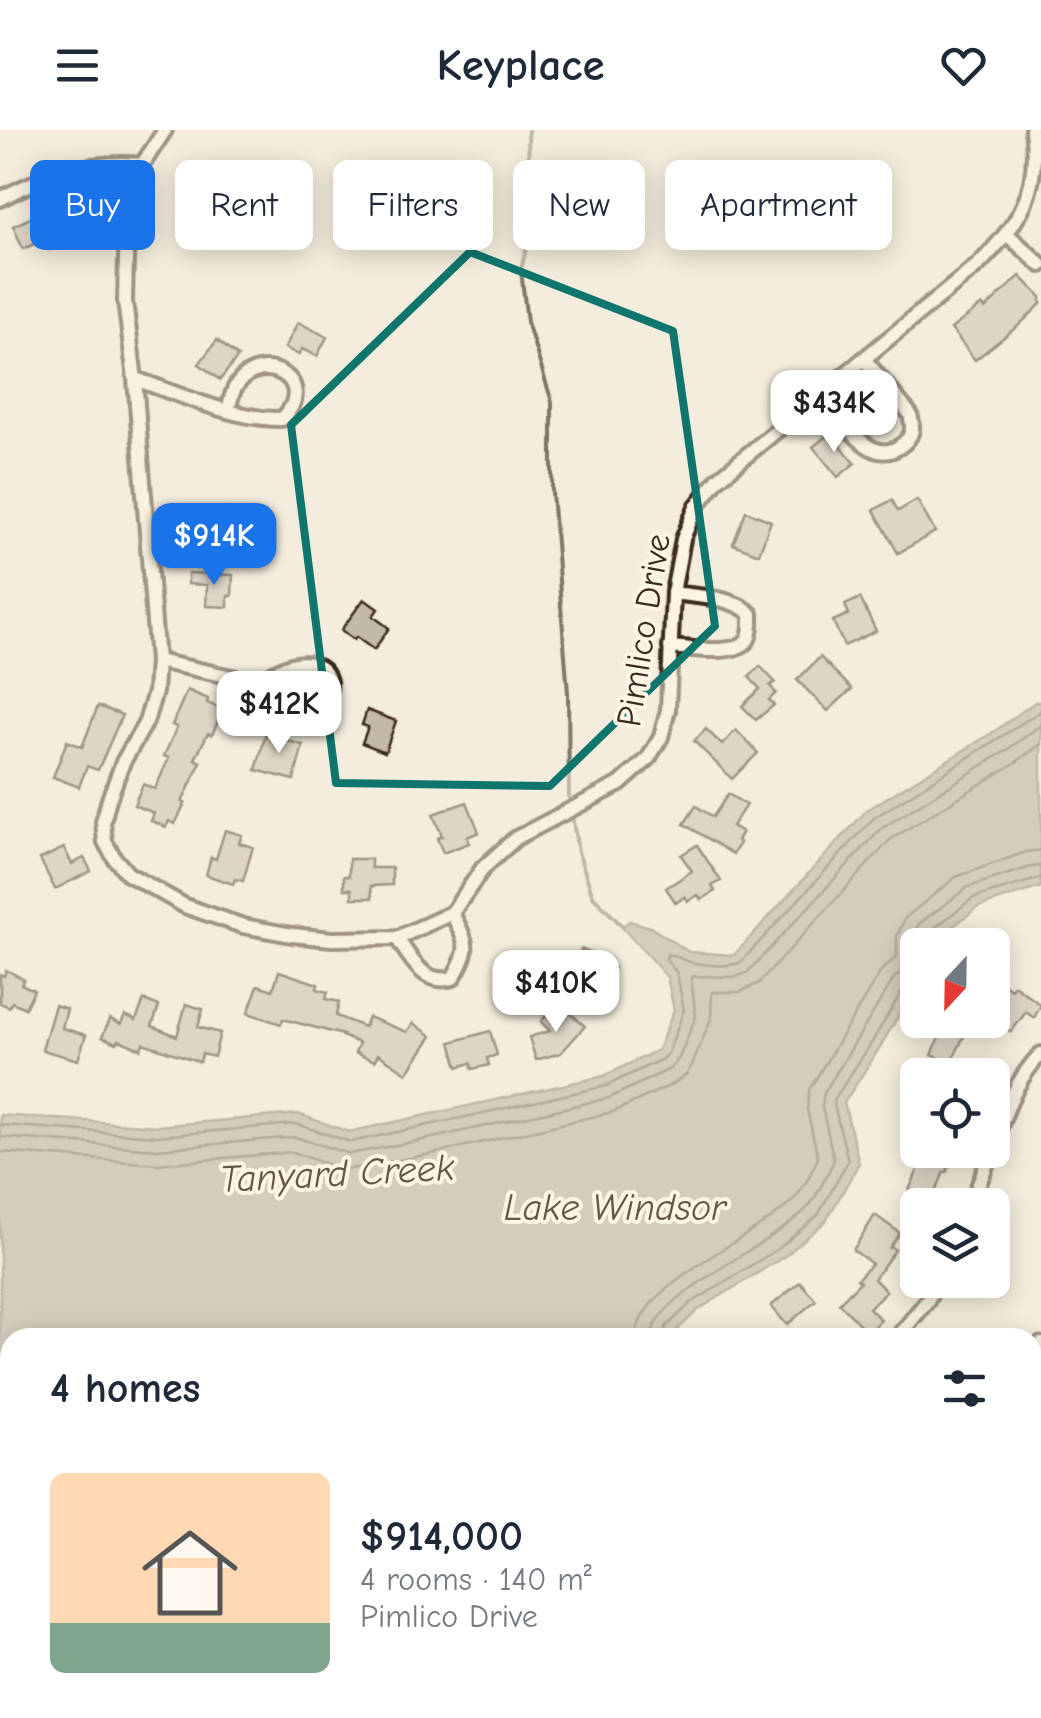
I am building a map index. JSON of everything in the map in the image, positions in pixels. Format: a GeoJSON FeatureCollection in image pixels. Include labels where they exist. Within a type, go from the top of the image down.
{"type":"FeatureCollection","features":[{"type":"Feature","properties":{"kind":"street"},"geometry":{"type":"LineString","coordinates":[[145,160],[165,130]]}},
{"type":"Feature","properties":{"kind":"street","name":"Pimlico Drive"},"geometry":{"type":"LineString","coordinates":[[452,913],[483,868],[516,838],[620,784],[648,760],[661,737],[668,710],[672,593],[696,507],[718,479],[978,265],[1008,235],[1030,195],[1035,162],[1032,130]]}},
{"type":"Feature","properties":{"kind":"street"},"geometry":{"type":"LineString","coordinates":[[0,199],[30,185]]}},
{"type":"Feature","properties":{"kind":"street"},"geometry":{"type":"LineString","coordinates":[[1008,235],[1041,265]]}},
{"type":"Feature","properties":{"kind":"street"},"geometry":{"type":"LineString","coordinates":[[126,250],[125,301],[157,661],[146,722],[108,798],[103,822],[105,842],[114,860],[128,874],[185,906],[243,926],[332,939],[397,938],[452,913],[466,944],[466,955],[454,978],[426,976],[397,938]]}},
{"type":"Feature","properties":{"kind":"street"},"geometry":{"type":"LineString","coordinates":[[822,393],[865,445],[889,454],[902,445],[912,435],[910,414],[865,360]]}},
{"type":"Feature","properties":{"kind":"street"},"geometry":{"type":"LineString","coordinates":[[134,379],[228,410],[262,419],[282,419],[293,408],[293,384],[282,372],[264,368],[236,386],[228,410]]}},
{"type":"Feature","properties":{"kind":"street"},"geometry":{"type":"LineString","coordinates":[[670,647],[730,650],[748,639],[751,627],[751,614],[733,602],[672,593]]}},
{"type":"Feature","properties":{"kind":"street"},"geometry":{"type":"LineString","coordinates":[[157,661],[246,680],[254,685],[280,701],[304,710],[322,707],[330,695],[331,680],[323,669],[296,664],[254,685]]}},
{"type":"Feature","properties":{"kind":"street"},"geometry":{"type":"LineString","coordinates":[[1010,1101],[1032,1062],[1041,1054]]}},
{"type":"Feature","properties":{"kind":"street"},"geometry":{"type":"LineString","coordinates":[[905,1328],[929,1298]]}},
{"type":"Feature","properties":{"kind":"highlighted area"},"geometry":{"type":"Polygon","coordinates":[[[470,252],[673,331],[715,626],[550,786],[336,783],[291,425],[470,252]]]}},
{"type":"Feature","properties":{"kind":"water","name":"Lake Windsor"},"geometry":{"type":"Polygon","coordinates":[[[1035,702],[1041,702],[1041,887],[978,907],[951,928],[900,928],[900,1013],[844,1103],[859,1163],[826,1221],[785,1256],[698,1310],[679,1328],[0,1328],[0,1115],[157,1126],[298,1114],[349,1132],[604,1076],[658,1050],[674,1010],[667,977],[622,927],[629,921],[650,927],[689,952],[734,955],[867,810],[1035,702]]]}},
{"type":"Feature","properties":{"kind":"building"},"geometry":{"type":"Polygon","coordinates":[[[30,218],[30,246],[23,249],[13,226],[30,218]]]}},
{"type":"Feature","properties":{"kind":"building"},"geometry":{"type":"Polygon","coordinates":[[[1020,276],[1041,297],[1041,304],[975,360],[951,329],[982,305],[985,309],[1020,276]]]}},
{"type":"Feature","properties":{"kind":"building"},"geometry":{"type":"Polygon","coordinates":[[[298,322],[327,337],[317,356],[302,349],[299,355],[285,348],[298,322]]]}},
{"type":"Feature","properties":{"kind":"building"},"geometry":{"type":"Polygon","coordinates":[[[217,340],[238,357],[220,380],[199,364],[217,340]]]}},
{"type":"Feature","properties":{"kind":"building"},"geometry":{"type":"Polygon","coordinates":[[[830,433],[855,463],[838,477],[813,447],[830,433]]]}},
{"type":"Feature","properties":{"kind":"building"},"geometry":{"type":"Polygon","coordinates":[[[892,500],[898,511],[917,500],[935,532],[898,553],[874,510],[892,500]]]}},
{"type":"Feature","properties":{"kind":"building"},"geometry":{"type":"Polygon","coordinates":[[[228,508],[230,538],[209,539],[207,509],[228,508]]]}},
{"type":"Feature","properties":{"kind":"building"},"geometry":{"type":"Polygon","coordinates":[[[746,511],[771,521],[759,554],[733,544],[746,511]]]}},
{"type":"Feature","properties":{"kind":"building"},"geometry":{"type":"Polygon","coordinates":[[[188,573],[233,575],[228,607],[206,606],[207,585],[188,584],[188,573]]]}},
{"type":"Feature","properties":{"kind":"building"},"geometry":{"type":"Polygon","coordinates":[[[860,598],[876,631],[844,646],[833,621],[849,614],[845,605],[860,598]]]}},
{"type":"Feature","properties":{"kind":"building"},"geometry":{"type":"Polygon","coordinates":[[[364,599],[378,609],[373,616],[389,628],[374,650],[341,630],[364,599]]]}},
{"type":"Feature","properties":{"kind":"building"},"geometry":{"type":"Polygon","coordinates":[[[820,657],[852,689],[828,711],[797,680],[820,657]]]}},
{"type":"Feature","properties":{"kind":"building"},"geometry":{"type":"Polygon","coordinates":[[[760,666],[775,682],[770,686],[776,693],[769,700],[774,705],[756,720],[742,706],[760,689],[749,677],[760,666]]]}},
{"type":"Feature","properties":{"kind":"building"},"geometry":{"type":"Polygon","coordinates":[[[187,690],[223,709],[212,735],[208,733],[195,759],[201,762],[175,824],[169,821],[166,827],[151,821],[154,813],[134,805],[143,784],[155,789],[169,758],[164,756],[177,727],[172,725],[187,690]]]}},
{"type":"Feature","properties":{"kind":"building"},"geometry":{"type":"Polygon","coordinates":[[[98,706],[122,715],[98,770],[87,766],[79,787],[53,777],[67,741],[82,747],[98,706]]]}},
{"type":"Feature","properties":{"kind":"building"},"geometry":{"type":"Polygon","coordinates":[[[367,710],[396,721],[385,752],[362,743],[368,727],[362,725],[367,710]]]}},
{"type":"Feature","properties":{"kind":"building"},"geometry":{"type":"Polygon","coordinates":[[[267,729],[285,734],[284,740],[303,745],[294,780],[256,770],[267,729]]]}},
{"type":"Feature","properties":{"kind":"building"},"geometry":{"type":"Polygon","coordinates":[[[706,729],[722,745],[736,730],[758,753],[732,779],[694,741],[706,729]]]}},
{"type":"Feature","properties":{"kind":"building"},"geometry":{"type":"Polygon","coordinates":[[[728,794],[746,805],[732,826],[742,832],[733,854],[684,824],[696,806],[713,817],[728,794]]]}},
{"type":"Feature","properties":{"kind":"building"},"geometry":{"type":"Polygon","coordinates":[[[467,802],[479,832],[467,837],[469,843],[443,853],[437,838],[442,836],[433,814],[467,802]]]}},
{"type":"Feature","properties":{"kind":"building"},"geometry":{"type":"Polygon","coordinates":[[[225,830],[242,835],[239,843],[253,847],[243,881],[235,879],[233,884],[206,875],[225,830]]]}},
{"type":"Feature","properties":{"kind":"building"},"geometry":{"type":"Polygon","coordinates":[[[697,845],[721,881],[712,886],[715,891],[701,900],[698,895],[688,901],[685,896],[676,903],[666,888],[692,871],[681,855],[697,845]]]}},
{"type":"Feature","properties":{"kind":"building"},"geometry":{"type":"Polygon","coordinates":[[[64,848],[72,864],[84,858],[91,871],[55,889],[40,859],[64,848]]]}},
{"type":"Feature","properties":{"kind":"building"},"geometry":{"type":"Polygon","coordinates":[[[349,859],[371,859],[371,868],[392,868],[392,885],[371,886],[372,898],[352,898],[352,889],[344,889],[349,859]]]}},
{"type":"Feature","properties":{"kind":"building"},"geometry":{"type":"Polygon","coordinates":[[[581,949],[610,960],[608,966],[614,968],[605,994],[596,991],[592,1004],[566,994],[581,949]]]}},
{"type":"Feature","properties":{"kind":"building"},"geometry":{"type":"Polygon","coordinates":[[[6,970],[24,979],[21,984],[34,990],[25,1008],[12,1002],[9,1007],[0,1003],[0,974],[4,976],[6,970]]]}},
{"type":"Feature","properties":{"kind":"building"},"geometry":{"type":"Polygon","coordinates":[[[279,971],[318,984],[317,989],[328,992],[326,999],[339,1002],[336,1016],[364,1027],[368,1017],[407,1032],[413,1023],[432,1036],[407,1073],[378,1054],[375,1061],[355,1053],[359,1043],[343,1035],[283,1019],[281,1024],[248,1013],[258,985],[273,990],[279,971]]]}},
{"type":"Feature","properties":{"kind":"building"},"geometry":{"type":"Polygon","coordinates":[[[1014,985],[1041,1005],[1034,1018],[1026,1012],[1011,1032],[1010,988],[1014,985]]]}},
{"type":"Feature","properties":{"kind":"building"},"geometry":{"type":"Polygon","coordinates":[[[144,1000],[159,1006],[152,1026],[177,1036],[186,1004],[203,1009],[198,1027],[220,1033],[214,1057],[202,1054],[200,1062],[143,1043],[141,1049],[102,1037],[110,1019],[121,1024],[125,1015],[136,1020],[144,1000]]]}},
{"type":"Feature","properties":{"kind":"building"},"geometry":{"type":"Polygon","coordinates":[[[55,1005],[67,1009],[62,1028],[86,1035],[78,1060],[42,1050],[55,1005]]]}},
{"type":"Feature","properties":{"kind":"building"},"geometry":{"type":"Polygon","coordinates":[[[550,1011],[561,1021],[569,1012],[585,1026],[561,1053],[536,1060],[529,1037],[550,1031],[541,1022],[550,1011]]]}},
{"type":"Feature","properties":{"kind":"building"},"geometry":{"type":"Polygon","coordinates":[[[490,1031],[497,1055],[487,1058],[489,1065],[472,1069],[471,1063],[458,1067],[451,1042],[490,1031]]]}},
{"type":"Feature","properties":{"kind":"building"},"geometry":{"type":"Polygon","coordinates":[[[939,1038],[963,1038],[953,1058],[932,1055],[939,1038]]]}},
{"type":"Feature","properties":{"kind":"building"},"geometry":{"type":"Polygon","coordinates":[[[919,1168],[948,1168],[937,1188],[910,1188],[919,1168]]]}},
{"type":"Feature","properties":{"kind":"building"},"geometry":{"type":"Polygon","coordinates":[[[875,1215],[900,1233],[891,1246],[895,1250],[874,1279],[886,1291],[869,1308],[881,1320],[873,1328],[863,1328],[839,1303],[872,1264],[853,1250],[875,1215]]]}},
{"type":"Feature","properties":{"kind":"building"},"geometry":{"type":"Polygon","coordinates":[[[800,1282],[816,1300],[787,1325],[771,1306],[800,1282]]]}},
{"type":"Feature","properties":{"kind":"waterway"},"geometry":{"type":"LineString","coordinates":[[528,130],[530,232],[521,270],[527,322],[552,402],[552,493],[568,693],[569,798]]}},
{"type":"Feature","properties":{"kind":"waterway"},"geometry":{"type":"LineString","coordinates":[[573,821],[578,852],[593,896],[623,927]]}},
{"type":"Feature","properties":{"kind":"water label","name":"Tanyard Creek"},"geometry":{"type":"Point","coordinates":[337,1173]}}]}
